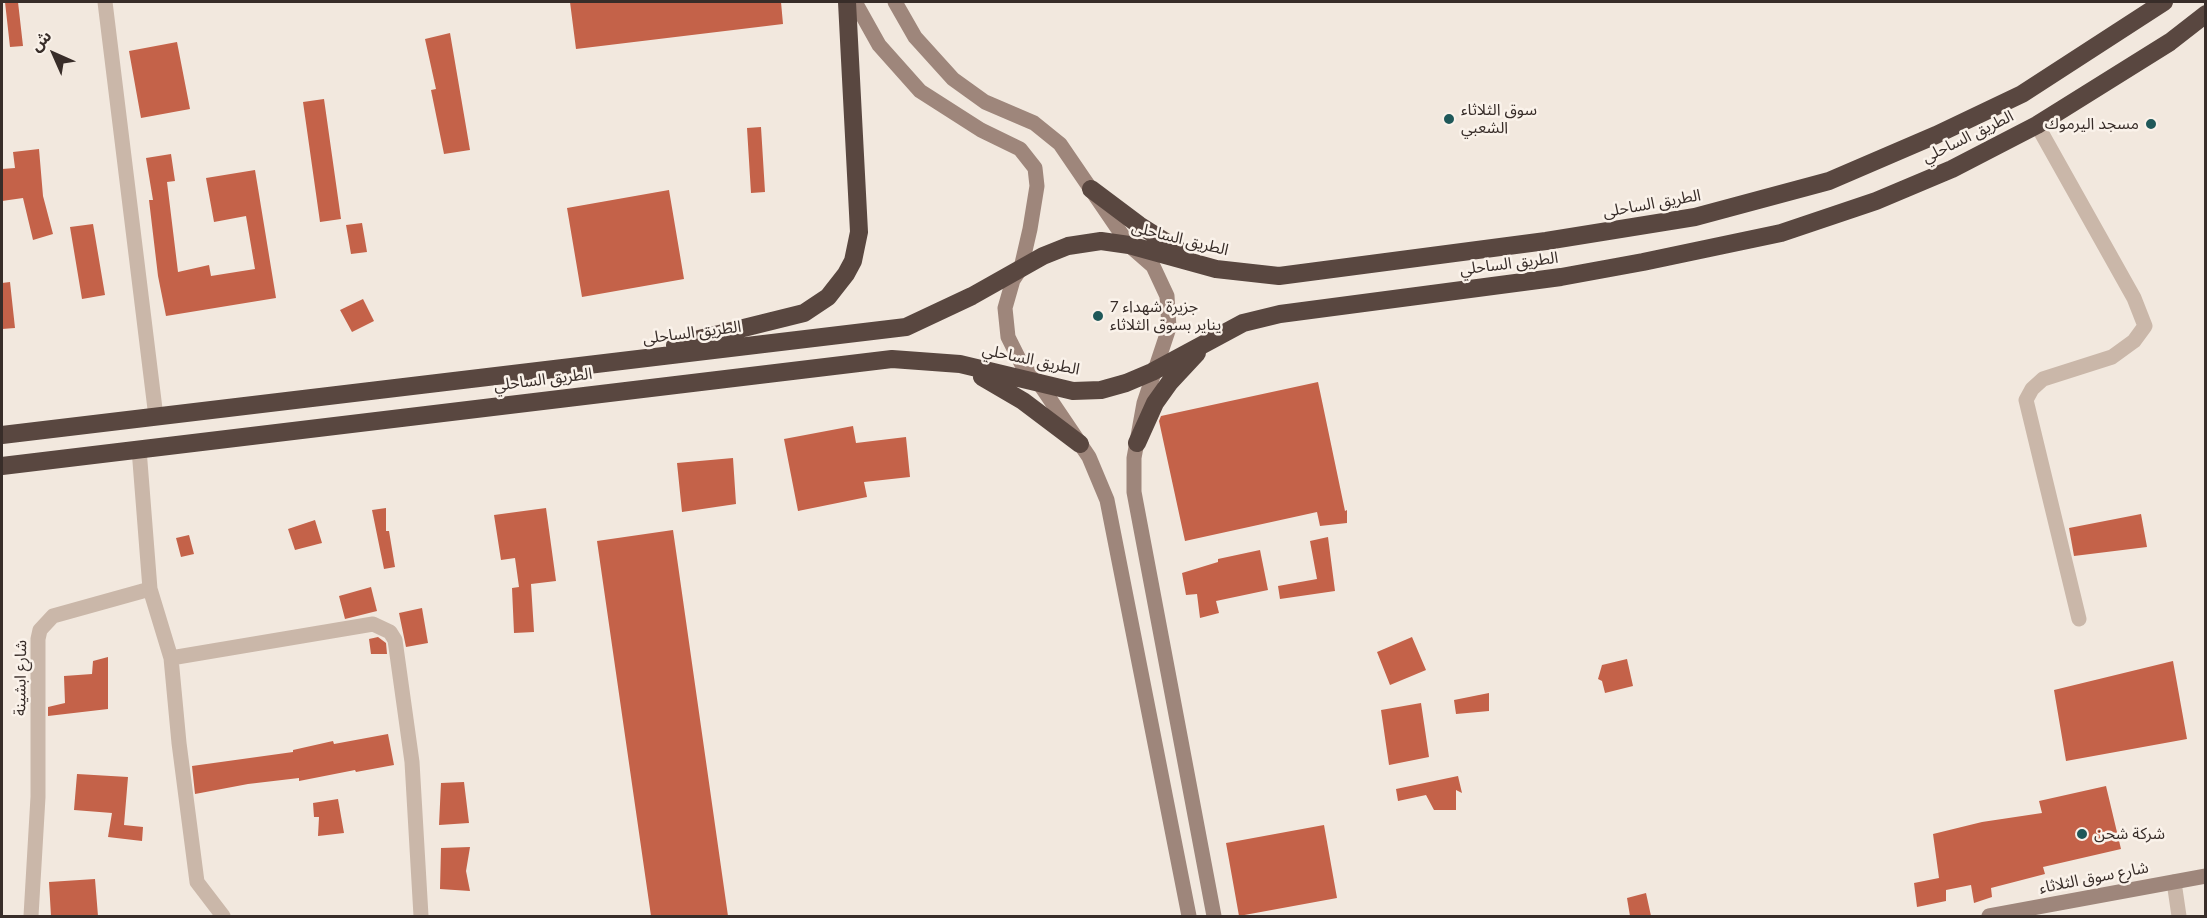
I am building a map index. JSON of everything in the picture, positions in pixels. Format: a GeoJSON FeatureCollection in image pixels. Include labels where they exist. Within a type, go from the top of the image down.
{"type":"FeatureCollection","features":[{"type":"Feature","properties":{"kind":"highway"},"geometry":{"type":"LineString","coordinates":[[630,360],[670,346],[804,313],[828,297],[846,274],[853,261],[859,232],[848,2]]}},
{"type":"Feature","properties":{"kind":"highway","name":"الطريق الساحلى"},"geometry":{"type":"LineString","coordinates":[[156,417],[906,327],[1068,246],[1101,241],[1129,245],[1216,269],[1279,276],[1546,241],[1695,218],[1829,181],[1936,135],[2022,94],[2163,2]]}},
{"type":"Feature","properties":{"kind":"highway","name":"الطريق الساحلي"},"geometry":{"type":"LineString","coordinates":[[2,466],[892,359],[960,364],[1073,391],[1101,390],[1152,372],[1211,338],[1243,323],[1280,314],[1561,277],[1781,233],[1876,201],[1952,169],[2037,125],[2170,42],[2205,14]]}},
{"type":"Feature","properties":{"kind":"highway"},"geometry":{"type":"LineString","coordinates":[[1091,189],[1139,225],[1216,269]]}},
{"type":"Feature","properties":{"kind":"highway"},"geometry":{"type":"LineString","coordinates":[[1137,443],[1147,419],[1170,382],[1211,338]]}},
{"type":"Feature","properties":{"kind":"highway"},"geometry":{"type":"LineString","coordinates":[[960,364],[1023,401],[1080,444]]}},
{"type":"Feature","properties":{"kind":"highway"},"geometry":{"type":"LineString","coordinates":[[2,435],[156,417]]}},
{"type":"Feature","properties":{"kind":"street"},"geometry":{"type":"LineString","coordinates":[[105,2],[156,417]]}},
{"type":"Feature","properties":{"kind":"street"},"geometry":{"type":"LineString","coordinates":[[855,2],[879,45],[920,91],[981,130],[1020,149],[1032,161],[1037,186],[1021,268],[1008,294],[1005,323],[1013,351],[1039,383],[1080,444],[1100,480],[1107,500],[1189,916]]}},
{"type":"Feature","properties":{"kind":"street"},"geometry":{"type":"LineString","coordinates":[[895,2],[915,38],[939,66],[985,102],[1019,116],[1047,133],[1068,153],[1129,245],[1153,266],[1167,296],[1169,328],[1152,372],[1137,443],[1134,492],[1214,916]]}},
{"type":"Feature","properties":{"kind":"street"},"geometry":{"type":"LineString","coordinates":[[2037,125],[2134,298],[2145,326],[2134,341],[2112,357],[2043,379],[2032,389],[2026,400],[2079,619]]}},
{"type":"Feature","properties":{"kind":"street"},"geometry":{"type":"LineString","coordinates":[[139,449],[150,589],[171,658],[197,882],[223,916]]}},
{"type":"Feature","properties":{"kind":"street","name":"شارع ابشينة"},"geometry":{"type":"LineString","coordinates":[[32,916],[38,796],[38,639],[40,630],[53,616],[150,589]]}},
{"type":"Feature","properties":{"kind":"street"},"geometry":{"type":"LineString","coordinates":[[171,658],[373,624],[390,632],[395,640],[412,762],[421,916]]}},
{"type":"Feature","properties":{"kind":"street","name":"شارع سوق الثلاثاء"},"geometry":{"type":"LineString","coordinates":[[1989,916],[2205,876]]}},
{"type":"Feature","properties":{"kind":"street"},"geometry":{"type":"LineString","coordinates":[[2174,882],[2179,916]]}},
{"type":"Feature","properties":{"kind":"building"},"geometry":{"type":"Polygon","coordinates":[[[5,2],[18,2],[23,46],[10,47],[5,2]]]}},
{"type":"Feature","properties":{"kind":"building"},"geometry":{"type":"Polygon","coordinates":[[[570,2],[781,2],[783,24],[576,49],[570,2]]]}},
{"type":"Feature","properties":{"kind":"building"},"geometry":{"type":"Polygon","coordinates":[[[450,33],[470,150],[444,154],[431,90],[436,89],[425,39],[450,33]]]}},
{"type":"Feature","properties":{"kind":"building"},"geometry":{"type":"Polygon","coordinates":[[[177,42],[190,109],[141,118],[129,51],[177,42]]]}},
{"type":"Feature","properties":{"kind":"building"},"geometry":{"type":"Polygon","coordinates":[[[324,99],[341,219],[320,222],[303,102],[324,99]]]}},
{"type":"Feature","properties":{"kind":"building"},"geometry":{"type":"Polygon","coordinates":[[[761,127],[765,192],[751,193],[747,128],[761,127]]]}},
{"type":"Feature","properties":{"kind":"building"},"geometry":{"type":"Polygon","coordinates":[[[39,149],[43,196],[53,234],[33,240],[23,198],[2,201],[2,169],[15,168],[13,152],[39,149]]]}},
{"type":"Feature","properties":{"kind":"building"},"geometry":{"type":"Polygon","coordinates":[[[171,154],[175,181],[167,182],[178,272],[209,265],[211,276],[255,269],[246,216],[214,222],[206,178],[255,170],[276,298],[166,316],[158,276],[149,200],[153,200],[146,158],[171,154]]]}},
{"type":"Feature","properties":{"kind":"building"},"geometry":{"type":"Polygon","coordinates":[[[669,190],[684,279],[582,297],[567,208],[669,190]]]}},
{"type":"Feature","properties":{"kind":"building"},"geometry":{"type":"Polygon","coordinates":[[[362,223],[367,252],[351,254],[346,225],[362,223]]]}},
{"type":"Feature","properties":{"kind":"building"},"geometry":{"type":"Polygon","coordinates":[[[93,224],[105,295],[82,299],[70,227],[93,224]]]}},
{"type":"Feature","properties":{"kind":"building"},"geometry":{"type":"Polygon","coordinates":[[[10,282],[15,328],[2,329],[2,283],[10,282]]]}},
{"type":"Feature","properties":{"kind":"building"},"geometry":{"type":"Polygon","coordinates":[[[363,299],[374,321],[352,332],[340,310],[363,299]]]}},
{"type":"Feature","properties":{"kind":"building"},"geometry":{"type":"Polygon","coordinates":[[[1318,382],[1345,511],[1347,510],[1347,523],[1320,526],[1317,512],[1185,541],[1159,421],[1161,416],[1318,382]]]}},
{"type":"Feature","properties":{"kind":"building"},"geometry":{"type":"Polygon","coordinates":[[[853,426],[856,443],[906,437],[910,477],[864,482],[867,497],[798,511],[784,439],[853,426]]]}},
{"type":"Feature","properties":{"kind":"building"},"geometry":{"type":"Polygon","coordinates":[[[733,458],[736,504],[682,512],[677,463],[733,458]]]}},
{"type":"Feature","properties":{"kind":"building"},"geometry":{"type":"Polygon","coordinates":[[[386,508],[386,531],[389,531],[395,567],[384,569],[372,510],[386,508]]]}},
{"type":"Feature","properties":{"kind":"building"},"geometry":{"type":"Polygon","coordinates":[[[546,508],[556,581],[531,584],[534,632],[514,633],[512,588],[519,587],[515,558],[501,560],[494,515],[546,508]]]}},
{"type":"Feature","properties":{"kind":"building"},"geometry":{"type":"Polygon","coordinates":[[[2141,514],[2147,547],[2074,556],[2069,528],[2141,514]]]}},
{"type":"Feature","properties":{"kind":"building"},"geometry":{"type":"Polygon","coordinates":[[[315,520],[322,543],[295,550],[288,529],[315,520]]]}},
{"type":"Feature","properties":{"kind":"building"},"geometry":{"type":"Polygon","coordinates":[[[673,530],[728,916],[651,916],[597,541],[673,530]]]}},
{"type":"Feature","properties":{"kind":"building"},"geometry":{"type":"Polygon","coordinates":[[[189,535],[194,554],[181,557],[176,538],[189,535]]]}},
{"type":"Feature","properties":{"kind":"building"},"geometry":{"type":"Polygon","coordinates":[[[1328,537],[1335,591],[1280,599],[1278,586],[1317,579],[1310,541],[1328,537]]]}},
{"type":"Feature","properties":{"kind":"building"},"geometry":{"type":"Polygon","coordinates":[[[1260,550],[1268,590],[1216,601],[1219,613],[1200,618],[1197,594],[1186,595],[1182,573],[1218,562],[1218,559],[1260,550]]]}},
{"type":"Feature","properties":{"kind":"building"},"geometry":{"type":"Polygon","coordinates":[[[371,587],[377,611],[345,619],[339,596],[371,587]]]}},
{"type":"Feature","properties":{"kind":"building"},"geometry":{"type":"Polygon","coordinates":[[[422,608],[428,643],[406,647],[399,613],[422,608]]]}},
{"type":"Feature","properties":{"kind":"building"},"geometry":{"type":"Polygon","coordinates":[[[378,637],[386,643],[387,654],[371,654],[369,639],[378,637]]]}},
{"type":"Feature","properties":{"kind":"building"},"geometry":{"type":"Polygon","coordinates":[[[1412,637],[1426,670],[1390,685],[1377,652],[1412,637]]]}},
{"type":"Feature","properties":{"kind":"building"},"geometry":{"type":"Polygon","coordinates":[[[108,657],[108,709],[48,716],[48,707],[65,703],[64,676],[92,674],[93,661],[108,657]]]}},
{"type":"Feature","properties":{"kind":"building"},"geometry":{"type":"Polygon","coordinates":[[[1627,659],[1633,686],[1605,693],[1602,681],[1598,679],[1602,665],[1627,659]]]}},
{"type":"Feature","properties":{"kind":"building"},"geometry":{"type":"Polygon","coordinates":[[[2173,661],[2187,739],[2066,761],[2054,690],[2173,661]]]}},
{"type":"Feature","properties":{"kind":"building"},"geometry":{"type":"Polygon","coordinates":[[[1489,693],[1489,711],[1456,714],[1454,700],[1489,693]]]}},
{"type":"Feature","properties":{"kind":"building"},"geometry":{"type":"Polygon","coordinates":[[[1421,703],[1429,757],[1389,765],[1381,710],[1421,703]]]}},
{"type":"Feature","properties":{"kind":"building"},"geometry":{"type":"Polygon","coordinates":[[[388,734],[394,765],[299,781],[299,778],[248,784],[195,794],[192,766],[293,752],[293,750],[333,741],[334,744],[388,734]]]}},
{"type":"Feature","properties":{"kind":"building"},"geometry":{"type":"Polygon","coordinates":[[[77,774],[128,777],[124,825],[143,827],[142,841],[108,837],[112,813],[74,810],[77,774]]]}},
{"type":"Feature","properties":{"kind":"building"},"geometry":{"type":"Polygon","coordinates":[[[1458,776],[1462,793],[1456,790],[1456,810],[1434,810],[1426,795],[1398,801],[1396,789],[1458,776]]]}},
{"type":"Feature","properties":{"kind":"building"},"geometry":{"type":"Polygon","coordinates":[[[464,782],[469,823],[439,825],[441,783],[464,782]]]}},
{"type":"Feature","properties":{"kind":"building"},"geometry":{"type":"Polygon","coordinates":[[[2106,786],[2121,849],[2043,867],[2045,874],[1991,888],[1992,897],[1974,903],[1971,885],[1946,890],[1946,901],[1917,907],[1914,883],[1939,878],[1933,834],[1982,822],[2042,813],[2039,801],[2106,786]]]}},
{"type":"Feature","properties":{"kind":"building"},"geometry":{"type":"Polygon","coordinates":[[[338,799],[344,833],[318,836],[319,817],[314,817],[313,803],[338,799]]]}},
{"type":"Feature","properties":{"kind":"building"},"geometry":{"type":"Polygon","coordinates":[[[1324,825],[1337,898],[1239,916],[1226,843],[1324,825]]]}},
{"type":"Feature","properties":{"kind":"building"},"geometry":{"type":"Polygon","coordinates":[[[470,847],[466,871],[470,891],[440,889],[441,848],[470,847]]]}},
{"type":"Feature","properties":{"kind":"building"},"geometry":{"type":"Polygon","coordinates":[[[95,879],[98,916],[51,916],[49,882],[95,879]]]}},
{"type":"Feature","properties":{"kind":"building"},"geometry":{"type":"Polygon","coordinates":[[[1646,893],[1651,916],[1630,916],[1627,898],[1646,893]]]}},
{"type":"Feature","properties":{"kind":"place","name":"سوق الثلاثاء الشعبي"},"geometry":{"type":"Point","coordinates":[1449,119]}},
{"type":"Feature","properties":{"kind":"place","name":"مسجد اليرموك"},"geometry":{"type":"Point","coordinates":[2151,124]}},
{"type":"Feature","properties":{"kind":"place","name":"جزيرة شهداء 7 يناير بسوق الثلاثاء"},"geometry":{"type":"Point","coordinates":[1098,316]}},
{"type":"Feature","properties":{"kind":"place","name":"شركة شحن"},"geometry":{"type":"Point","coordinates":[2082,834]}}]}
